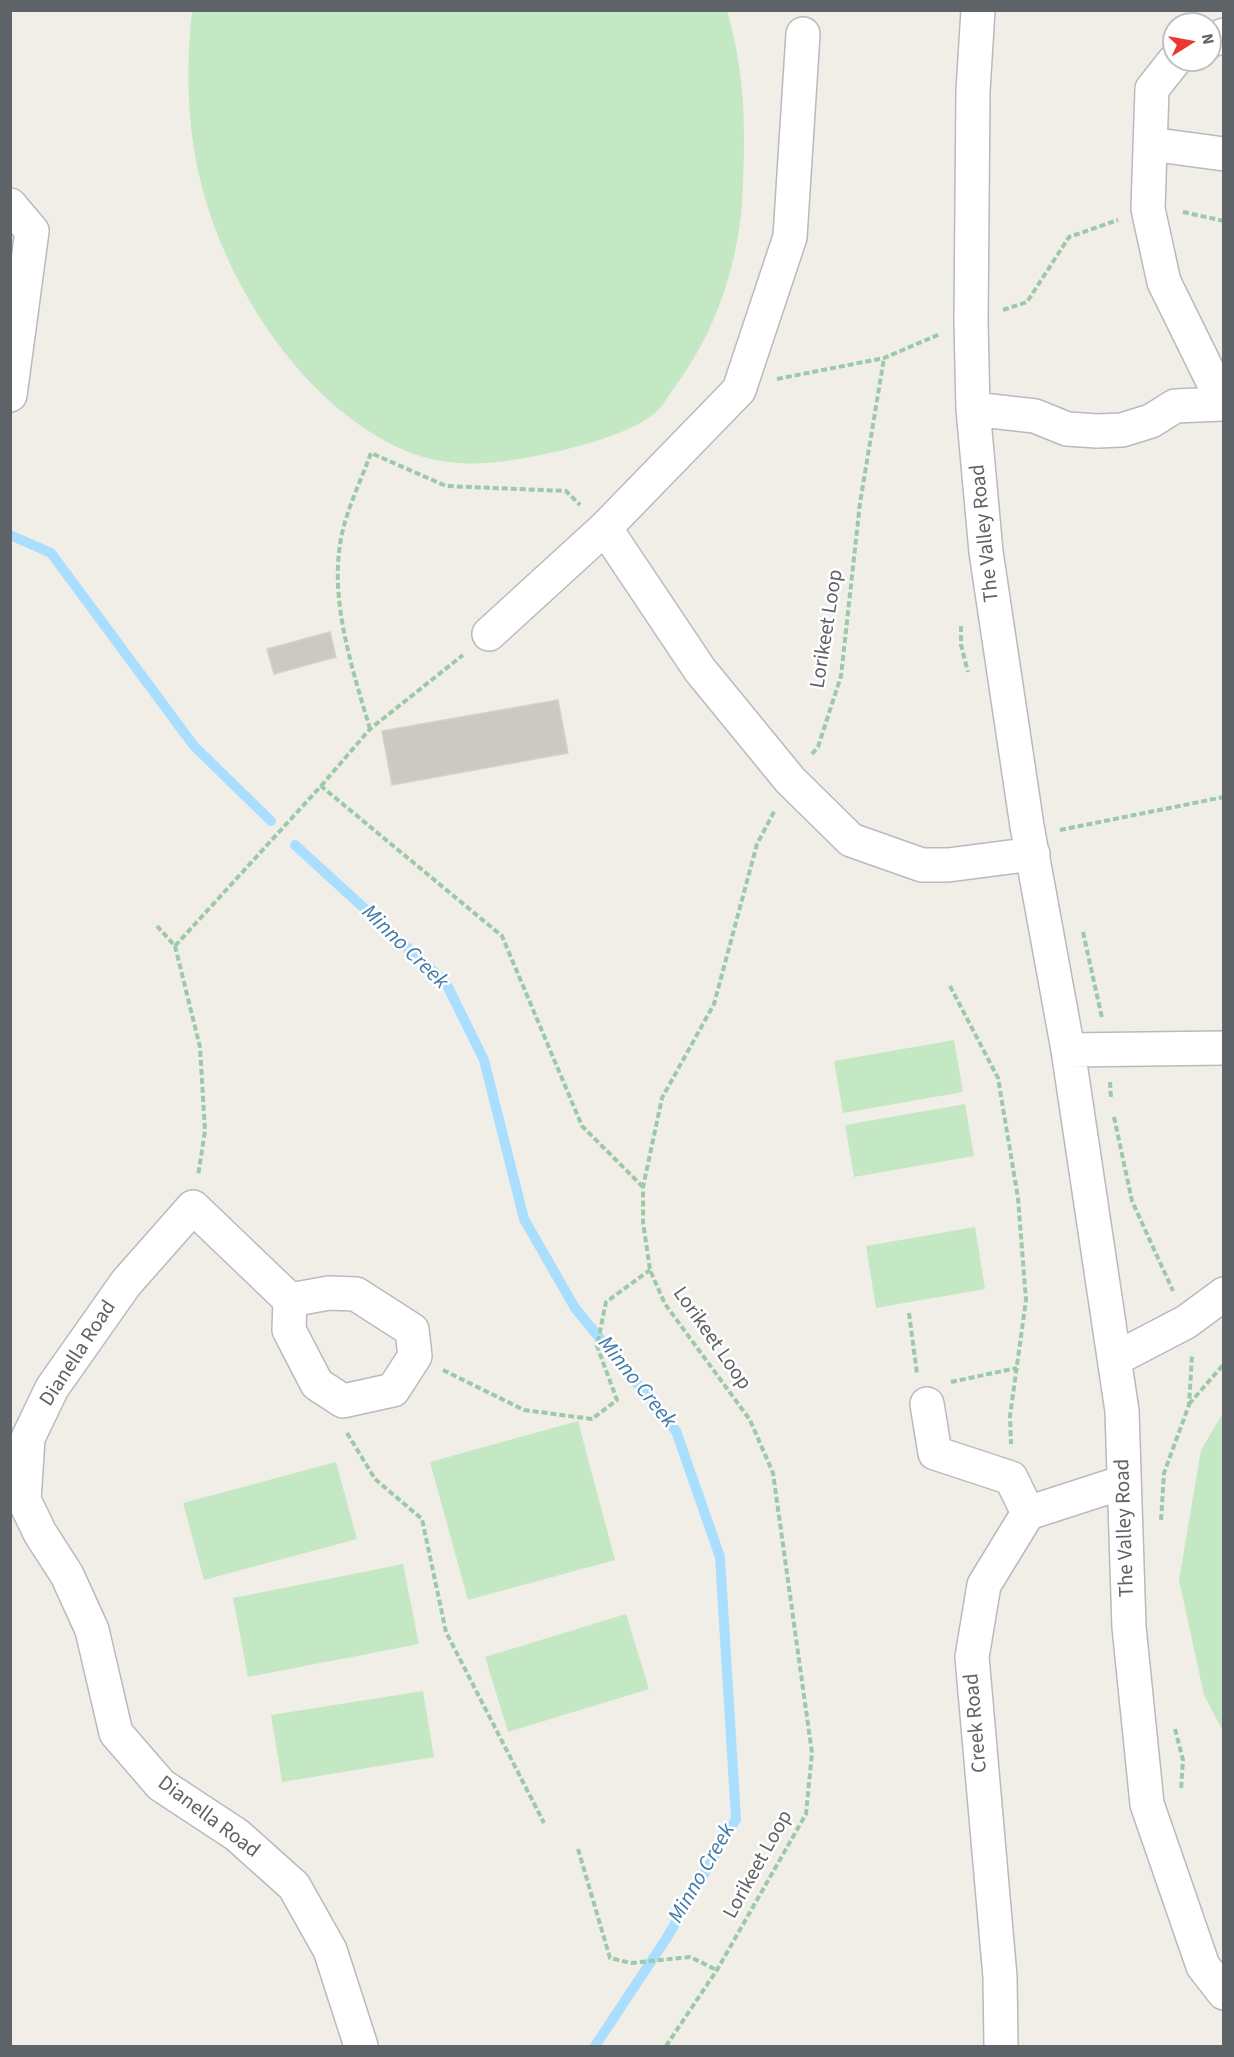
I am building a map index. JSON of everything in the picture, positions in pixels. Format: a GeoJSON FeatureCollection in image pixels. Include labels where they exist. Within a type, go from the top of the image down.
{"type":"FeatureCollection","features":[{"type":"Feature","properties":{"kind":"street","name":"The Valley Road"},"geometry":{"type":"LineString","coordinates":[[978,10],[973,91],[971,321],[973,409],[986,552],[1031,844],[1068,1050],[1122,1411],[1129,1627],[1147,1804],[1203,1966],[1224,1993]]}},
{"type":"Feature","properties":{"kind":"street"},"geometry":{"type":"LineString","coordinates":[[489,634],[605,528],[739,390],[790,237],[803,34]]}},
{"type":"Feature","properties":{"kind":"street"},"geometry":{"type":"LineString","coordinates":[[973,409],[1035,416],[1067,429],[1097,431],[1122,430],[1151,421],[1174,406],[1223,404],[1164,282],[1148,209],[1152,89],[1165,72]]}},
{"type":"Feature","properties":{"kind":"street"},"geometry":{"type":"LineString","coordinates":[[1150,144],[1224,154]]}},
{"type":"Feature","properties":{"kind":"street"},"geometry":{"type":"LineString","coordinates":[[10,206],[32,231],[10,394]]}},
{"type":"Feature","properties":{"kind":"street"},"geometry":{"type":"LineString","coordinates":[[605,528],[700,670],[790,780],[851,840],[922,865],[948,865],[1031,844]]}},
{"type":"Feature","properties":{"kind":"street"},"geometry":{"type":"LineString","coordinates":[[1068,1050],[1224,1048]]}},
{"type":"Feature","properties":{"kind":"street"},"geometry":{"type":"LineString","coordinates":[[193,1207],[290,1300],[289,1330],[317,1384],[343,1401],[393,1390],[415,1356],[412,1330],[356,1294],[329,1293],[290,1300]]}},
{"type":"Feature","properties":{"kind":"street","name":"Dianella Road"},"geometry":{"type":"LineString","coordinates":[[193,1207],[126,1283],[52,1388],[28,1438],[24,1500],[40,1533],[67,1575],[92,1630],[116,1733],[161,1785],[237,1835],[294,1886],[330,1950],[361,2046]]}},
{"type":"Feature","properties":{"kind":"street"},"geometry":{"type":"LineString","coordinates":[[1115,1359],[1186,1322],[1224,1294]]}},
{"type":"Feature","properties":{"kind":"street"},"geometry":{"type":"LineString","coordinates":[[928,1388],[935,1453],[1011,1478],[1028,1514],[1124,1482]]}},
{"type":"Feature","properties":{"kind":"street","name":"Creek Road"},"geometry":{"type":"LineString","coordinates":[[1001,2046],[999,1965],[972,1657],[984,1585],[1028,1514]]}},
{"type":"Feature","properties":{"kind":"path"},"geometry":{"type":"LineString","coordinates":[[739,390],[796,373],[884,358],[971,321],[1027,302],[1069,237],[1148,209],[1197,213],[1224,221]]}},
{"type":"Feature","properties":{"kind":"path","name":"Lorikeet Loop"},"geometry":{"type":"LineString","coordinates":[[666,2046],[717,1970],[806,1814],[812,1753],[773,1473],[750,1420],[665,1304],[650,1270],[643,1222],[643,1187],[662,1098],[714,1004],[757,844],[790,780],[818,747],[841,676],[860,503],[884,358]]}},
{"type":"Feature","properties":{"kind":"path"},"geometry":{"type":"LineString","coordinates":[[370,729],[354,675],[337,587],[345,523],[371,453],[446,486],[566,491],[605,528]]}},
{"type":"Feature","properties":{"kind":"path"},"geometry":{"type":"LineString","coordinates":[[175,946],[370,729],[489,634]]}},
{"type":"Feature","properties":{"kind":"path"},"geometry":{"type":"LineString","coordinates":[[321,786],[502,936],[582,1126],[643,1187]]}},
{"type":"Feature","properties":{"kind":"path"},"geometry":{"type":"LineString","coordinates":[[1031,844],[1123,819],[1224,797]]}},
{"type":"Feature","properties":{"kind":"path"},"geometry":{"type":"LineString","coordinates":[[157,926],[175,946],[200,1047],[206,1131],[193,1207]]}},
{"type":"Feature","properties":{"kind":"path"},"geometry":{"type":"LineString","coordinates":[[950,986],[998,1078],[1018,1198],[1026,1300],[1010,1416],[1011,1478]]}},
{"type":"Feature","properties":{"kind":"path"},"geometry":{"type":"LineString","coordinates":[[415,1356],[524,1410],[592,1419],[617,1400],[597,1346],[606,1302],[650,1270]]}},
{"type":"Feature","properties":{"kind":"path"},"geometry":{"type":"LineString","coordinates":[[909,1313],[928,1388],[1017,1368]]}},
{"type":"Feature","properties":{"kind":"path"},"geometry":{"type":"LineString","coordinates":[[1189,1405],[1224,1364]]}},
{"type":"Feature","properties":{"kind":"path"},"geometry":{"type":"LineString","coordinates":[[346,1431],[375,1479],[422,1520],[446,1632],[544,1824]]}},
{"type":"Feature","properties":{"kind":"path"},"geometry":{"type":"LineString","coordinates":[[578,1849],[610,1958],[631,1963],[690,1957],[717,1970]]}},
{"type":"Feature","properties":{"kind":"green space"},"geometry":{"type":"Polygon","coordinates":[[[192,11],[727,11],[738,58],[744,130],[742,203],[735,252],[729,277],[712,324],[688,368],[661,407],[644,421],[630,428],[579,446],[514,460],[462,463],[428,458],[395,446],[360,425],[327,399],[297,368],[270,334],[227,258],[212,218],[200,179],[192,138],[188,74],[192,11]]]}},
{"type":"Feature","properties":{"kind":"green space"},"geometry":{"type":"Polygon","coordinates":[[[954,1040],[963,1092],[843,1113],[834,1061],[954,1040]]]}},
{"type":"Feature","properties":{"kind":"green space"},"geometry":{"type":"Polygon","coordinates":[[[965,1104],[974,1156],[854,1177],[845,1125],[965,1104]]]}},
{"type":"Feature","properties":{"kind":"green space"},"geometry":{"type":"Polygon","coordinates":[[[975,1227],[985,1289],[876,1308],[866,1246],[975,1227]]]}},
{"type":"Feature","properties":{"kind":"green space"},"geometry":{"type":"Polygon","coordinates":[[[1223,1413],[1223,1731],[1204,1695],[1179,1580],[1201,1450],[1223,1413]]]}},
{"type":"Feature","properties":{"kind":"green space"},"geometry":{"type":"Polygon","coordinates":[[[578,1421],[615,1560],[468,1600],[430,1462],[578,1421]]]}},
{"type":"Feature","properties":{"kind":"green space"},"geometry":{"type":"Polygon","coordinates":[[[336,1462],[357,1539],[204,1580],[183,1503],[336,1462]]]}},
{"type":"Feature","properties":{"kind":"green space"},"geometry":{"type":"Polygon","coordinates":[[[403,1564],[419,1644],[248,1677],[233,1598],[403,1564]]]}},
{"type":"Feature","properties":{"kind":"green space"},"geometry":{"type":"Polygon","coordinates":[[[626,1614],[649,1689],[508,1732],[485,1657],[626,1614]]]}},
{"type":"Feature","properties":{"kind":"green space"},"geometry":{"type":"Polygon","coordinates":[[[423,1691],[434,1757],[282,1782],[271,1715],[423,1691]]]}},
{"type":"Feature","properties":{"kind":"building"},"geometry":{"type":"Polygon","coordinates":[[[330,632],[336,657],[274,674],[267,649],[330,632]]]}},
{"type":"Feature","properties":{"kind":"building"},"geometry":{"type":"Polygon","coordinates":[[[558,700],[568,753],[392,785],[382,731],[558,700]]]}},
{"type":"Feature","properties":{"kind":"waterway","name":"Minno Creek"},"geometry":{"type":"LineString","coordinates":[[10,535],[51,553],[194,746],[271,821]]}},
{"type":"Feature","properties":{"kind":"waterway","name":"Minno Creek"},"geometry":{"type":"LineString","coordinates":[[295,845],[446,983],[484,1060],[524,1219],[575,1308],[676,1431],[720,1557],[736,1819],[666,1939],[595,2046]]}}]}
